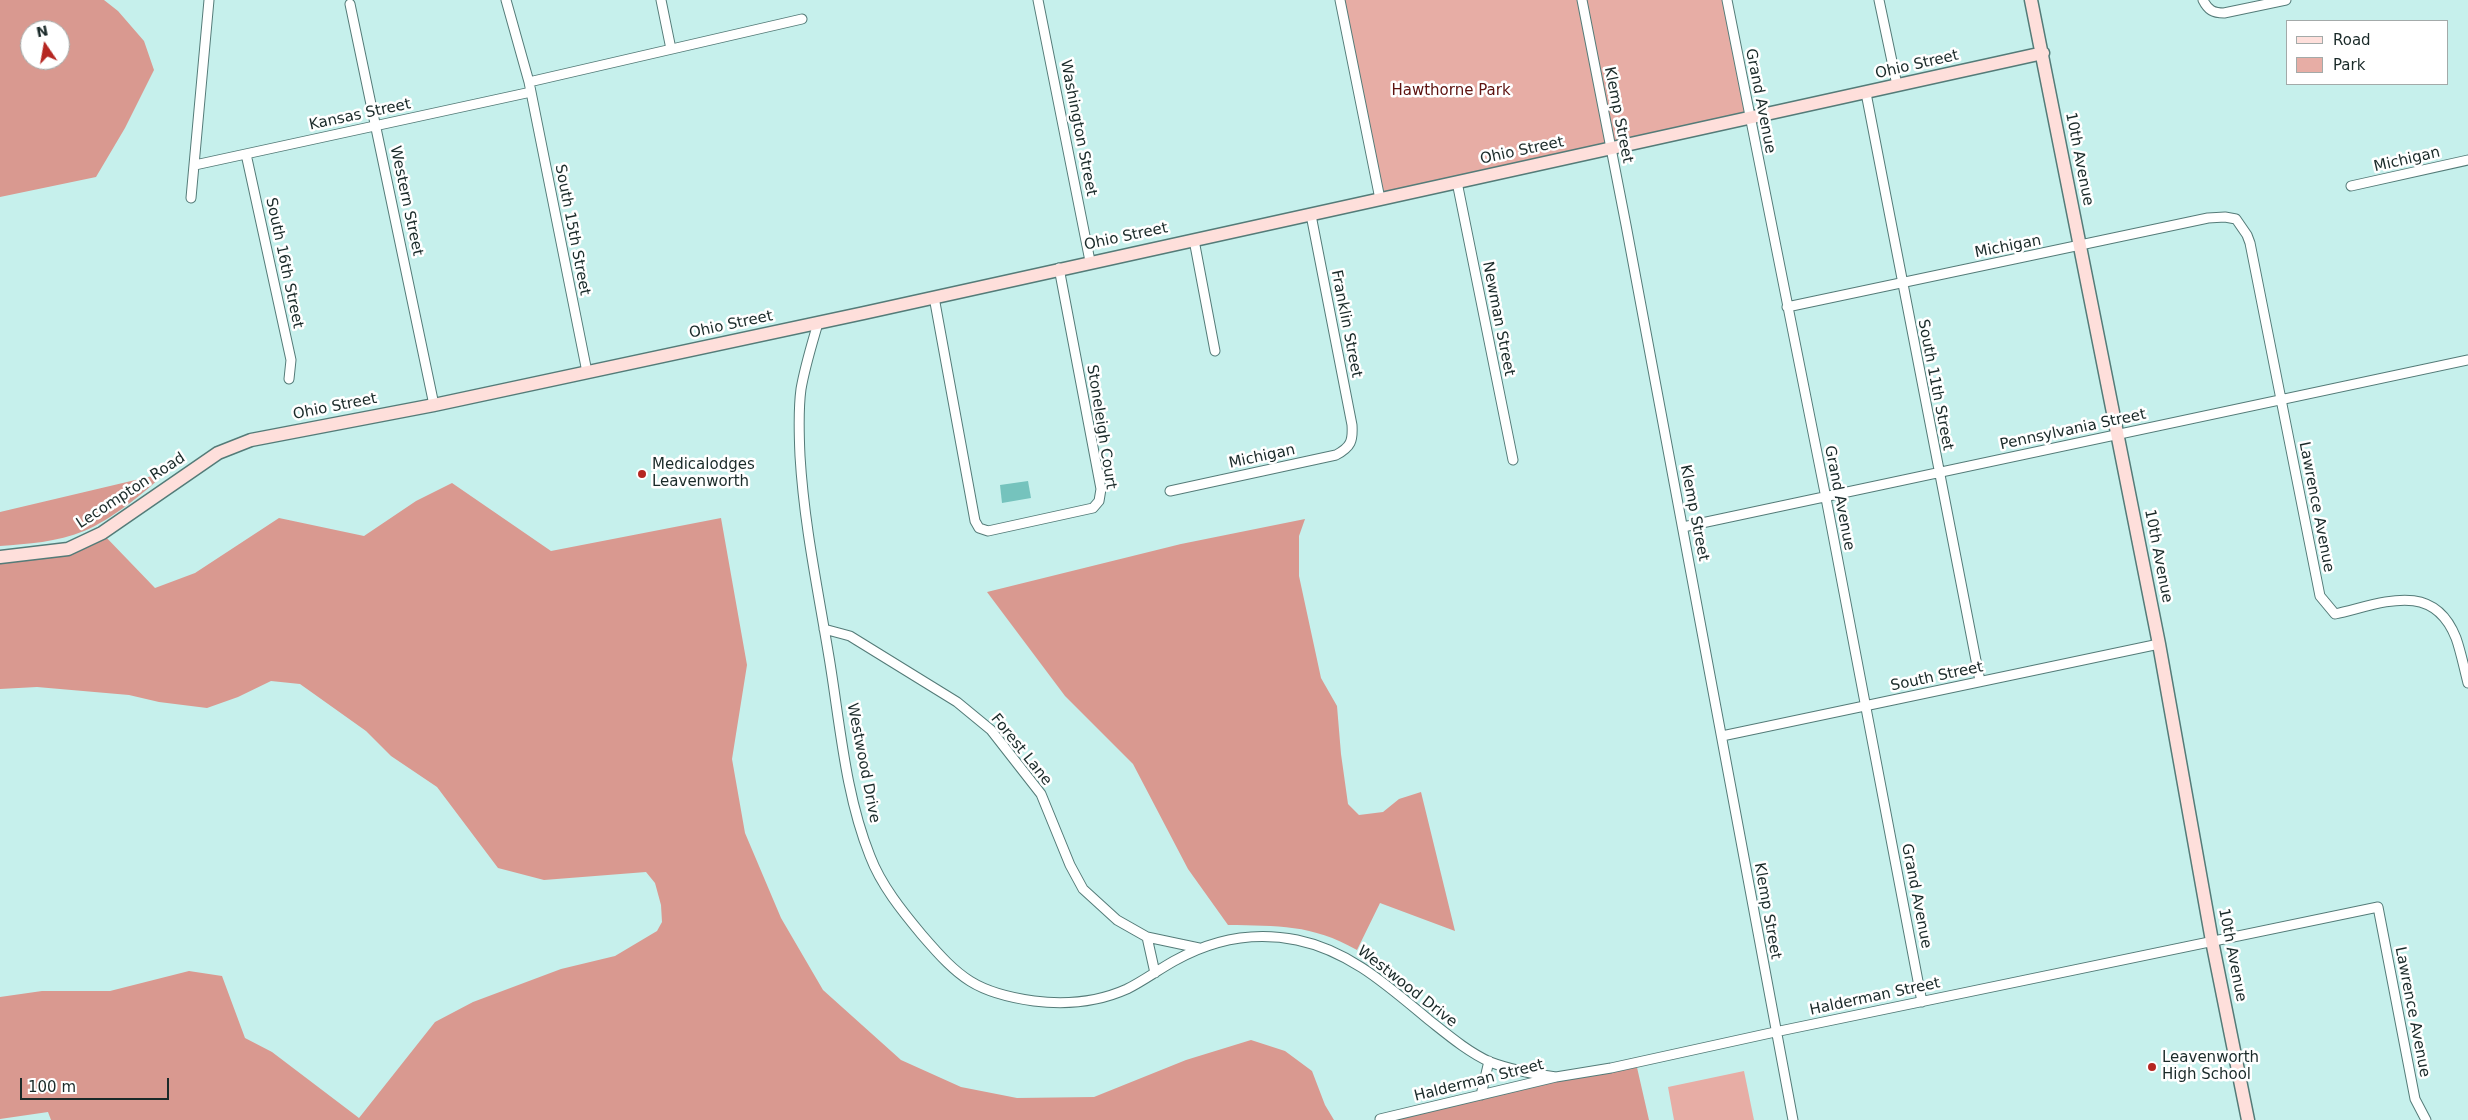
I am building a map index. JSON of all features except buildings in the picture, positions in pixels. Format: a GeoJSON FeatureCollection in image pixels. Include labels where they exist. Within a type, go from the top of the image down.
{"type":"FeatureCollection","features":[{"type":"Feature","properties":{"kind":"street"},"geometry":{"type":"LineString","coordinates":[[191,198],[208,0]]}},
{"type":"Feature","properties":{"kind":"street"},"geometry":{"type":"LineString","coordinates":[[506,0],[528,82],[802,19]]}},
{"type":"Feature","properties":{"kind":"street"},"geometry":{"type":"LineString","coordinates":[[661,0],[671,49]]}},
{"type":"Feature","properties":{"kind":"street","name":"Washington Street"},"geometry":{"type":"LineString","coordinates":[[1038,0],[1090,261]]}},
{"type":"Feature","properties":{"kind":"street"},"geometry":{"type":"LineString","coordinates":[[1340,0],[1380,199]]}},
{"type":"Feature","properties":{"kind":"street","name":"Klemp Street"},"geometry":{"type":"LineString","coordinates":[[1582,0],[1683,527],[1775,1032]]}},
{"type":"Feature","properties":{"kind":"street","name":"Grand Avenue"},"geometry":{"type":"LineString","coordinates":[[1727,0],[1786,307],[1826,498],[1922,1002]]}},
{"type":"Feature","properties":{"kind":"street"},"geometry":{"type":"LineString","coordinates":[[1879,0],[1897,85]]}},
{"type":"Feature","properties":{"kind":"street","name":"10th Avenue"},"geometry":{"type":"LineString","coordinates":[[2032,0],[2159,644],[2212,941],[2248,1120]]}},
{"type":"Feature","properties":{"kind":"street"},"geometry":{"type":"LineString","coordinates":[[2203,0],[2214,13],[2224,13],[2286,0]]}},
{"type":"Feature","properties":{"kind":"street","name":"Western Street"},"geometry":{"type":"LineString","coordinates":[[350,4],[434,405]]}},
{"type":"Feature","properties":{"kind":"street","name":"Ohio Street"},"geometry":{"type":"LineString","coordinates":[[218,454],[251,440],[434,405],[818,323],[1090,261],[1311,215],[2042,53]]}},
{"type":"Feature","properties":{"kind":"street","name":"South 15th Street"},"geometry":{"type":"LineString","coordinates":[[528,82],[587,372]]}},
{"type":"Feature","properties":{"kind":"street","name":"Kansas Street"},"geometry":{"type":"LineString","coordinates":[[195,165],[531,92]]}},
{"type":"Feature","properties":{"kind":"street","name":"South 11th Street"},"geometry":{"type":"LineString","coordinates":[[1866,93],[1901,282],[1980,681]]}},
{"type":"Feature","properties":{"kind":"street","name":"South 16th Street"},"geometry":{"type":"LineString","coordinates":[[246,154],[291,360],[289,379]]}},
{"type":"Feature","properties":{"kind":"street","name":"Michigan"},"geometry":{"type":"LineString","coordinates":[[2351,186],[2468,160]]}},
{"type":"Feature","properties":{"kind":"street","name":"Newman Street"},"geometry":{"type":"LineString","coordinates":[[1457,182],[1513,460]]}},
{"type":"Feature","properties":{"kind":"street","name":"Franklin Street"},"geometry":{"type":"LineString","coordinates":[[1311,215],[1353,438]]}},
{"type":"Feature","properties":{"kind":"street","name":"Michigan"},"geometry":{"type":"LineString","coordinates":[[1786,307],[2208,218],[2226,217],[2236,219]]}},
{"type":"Feature","properties":{"kind":"street","name":"Lawrence Avenue"},"geometry":{"type":"LineString","coordinates":[[2236,219],[2250,243],[2317,588],[2326,605],[2335,614],[2402,599],[2427,603],[2444,616],[2456,638],[2468,683]]}},
{"type":"Feature","properties":{"kind":"street"},"geometry":{"type":"LineString","coordinates":[[1194,240],[1215,351]]}},
{"type":"Feature","properties":{"kind":"street","name":"Stoneleigh Court"},"geometry":{"type":"LineString","coordinates":[[934,297],[975,521],[979,528],[988,531],[1092,508],[1099,501],[1101,489],[1059,268]]}},
{"type":"Feature","properties":{"kind":"street","name":"Westwood Drive"},"geometry":{"type":"LineString","coordinates":[[818,323],[801,389],[799,429],[802,485],[814,582],[824,629],[854,805],[870,859],[900,909],[952,969],[985,991],[1019,999],[1068,1004],[1102,998],[1118,992],[1199,948],[1236,937],[1278,936],[1316,944],[1352,960],[1383,982],[1453,1040],[1490,1061],[1530,1073],[1556,1077]]}},
{"type":"Feature","properties":{"kind":"street","name":"Pennsylvania Street"},"geometry":{"type":"LineString","coordinates":[[1683,527],[2468,360]]}},
{"type":"Feature","properties":{"kind":"street","name":"Michigan"},"geometry":{"type":"LineString","coordinates":[[1170,491],[1336,455],[1346,450],[1353,438]]}},
{"type":"Feature","properties":{"kind":"street","name":"Lecompton Road"},"geometry":{"type":"LineString","coordinates":[[0,557],[68,549],[102,533],[218,454]]}},
{"type":"Feature","properties":{"kind":"street","name":"Forest Lane"},"geometry":{"type":"LineString","coordinates":[[824,629],[850,636],[957,702],[992,730],[1041,794],[1070,865],[1083,889],[1117,920],[1147,936],[1199,948]]}},
{"type":"Feature","properties":{"kind":"street","name":"South Street"},"geometry":{"type":"LineString","coordinates":[[1722,736],[2159,644]]}},
{"type":"Feature","properties":{"kind":"street","name":"Lawrence Avenue"},"geometry":{"type":"LineString","coordinates":[[2378,907],[2415,1099],[2426,1120]]}},
{"type":"Feature","properties":{"kind":"street","name":"Halderman Street"},"geometry":{"type":"LineString","coordinates":[[1380,1119],[1556,1077],[1612,1068],[1775,1032],[2378,907]]}},
{"type":"Feature","properties":{"kind":"street"},"geometry":{"type":"LineString","coordinates":[[1147,936],[1155,973]]}},
{"type":"Feature","properties":{"kind":"street"},"geometry":{"type":"LineString","coordinates":[[1775,1032],[1793,1120]]}},
{"type":"Feature","properties":{"kind":"street"},"geometry":{"type":"LineString","coordinates":[[1481,1095],[1490,1061]]}},
{"type":"Feature","properties":{"kind":"green space","name":"Hawthorne Park"},"geometry":{"type":"Polygon","coordinates":[[[1340,0],[1727,0],[1749,119],[1380,199],[1340,0]]]}},
{"type":"Feature","properties":{"kind":"green space"},"geometry":{"type":"Polygon","coordinates":[[[1744,1071],[1754,1120],[1674,1120],[1668,1087],[1744,1071]]]}},
{"type":"Feature","properties":{"kind":"shaded area"},"geometry":{"type":"Polygon","coordinates":[[[0,0],[104,0],[118,11],[144,41],[154,70],[125,128],[96,177],[0,197],[0,0]]]}},
{"type":"Feature","properties":{"kind":"shaded area"},"geometry":{"type":"Polygon","coordinates":[[[165,473],[127,505],[84,531],[53,540],[0,546],[0,512],[165,473]]]}},
{"type":"Feature","properties":{"kind":"shaded area"},"geometry":{"type":"Polygon","coordinates":[[[452,483],[551,551],[721,518],[747,665],[732,759],[745,833],[781,918],[823,990],[901,1060],[961,1087],[1017,1098],[1094,1097],[1186,1060],[1251,1040],[1285,1051],[1312,1071],[1325,1105],[1334,1120],[51,1120],[48,1112],[0,1119],[0,997],[42,991],[110,991],[189,971],[222,976],[245,1038],[272,1052],[359,1118],[435,1022],[473,1002],[561,969],[615,956],[657,931],[662,922],[661,905],[655,883],[646,872],[544,880],[498,868],[437,787],[391,756],[366,731],[300,684],[271,681],[238,697],[207,708],[159,702],[129,695],[37,687],[0,689],[0,557],[33,554],[102,533],[155,588],[195,573],[279,518],[364,536],[416,501],[452,483]]]}},
{"type":"Feature","properties":{"kind":"shaded area"},"geometry":{"type":"Polygon","coordinates":[[[1305,519],[1299,536],[1299,576],[1321,678],[1337,706],[1348,804],[1359,815],[1383,812],[1399,799],[1421,792],[1455,931],[1380,903],[1357,950],[1324,935],[1294,928],[1228,925],[1188,869],[1133,764],[1065,696],[987,592],[1181,544],[1305,519]]]}},
{"type":"Feature","properties":{"kind":"shaded area"},"geometry":{"type":"Polygon","coordinates":[[[1636,1063],[1649,1120],[1377,1120],[1636,1063]]]}},
{"type":"Feature","properties":{"kind":"water"},"geometry":{"type":"Polygon","coordinates":[[[1028,481],[1031,498],[1002,503],[1000,485],[1028,481]]]}},
{"type":"Feature","properties":{"kind":"place","name":"Medicalodges Leavenworth"},"geometry":{"type":"Point","coordinates":[642,474]}},
{"type":"Feature","properties":{"kind":"place","name":"Leavenworth High School"},"geometry":{"type":"Point","coordinates":[2152,1067]}}]}
